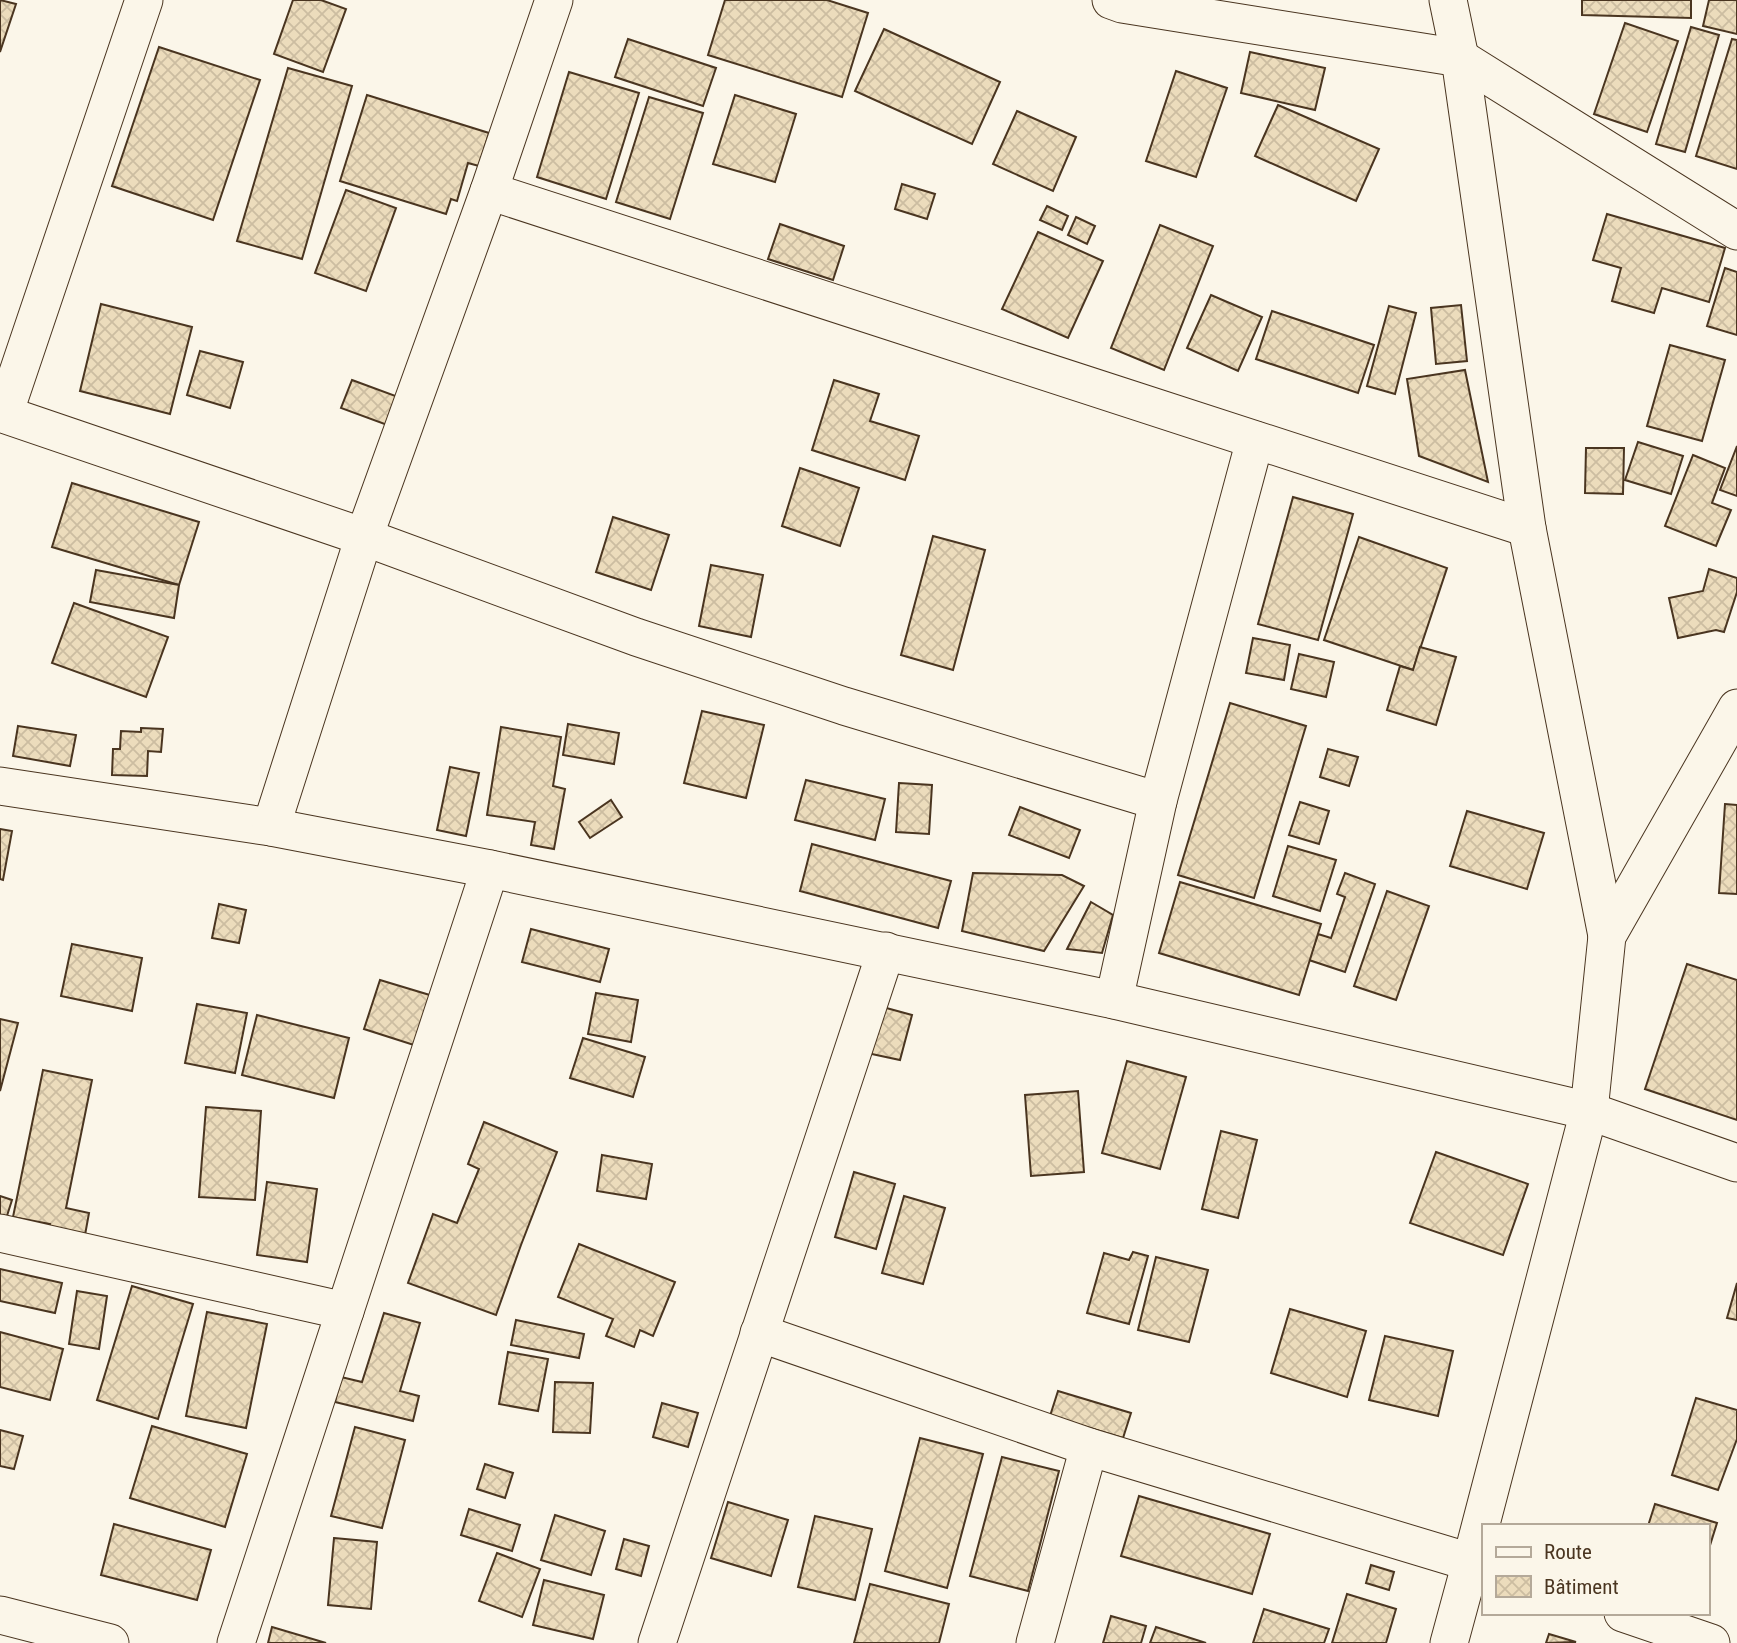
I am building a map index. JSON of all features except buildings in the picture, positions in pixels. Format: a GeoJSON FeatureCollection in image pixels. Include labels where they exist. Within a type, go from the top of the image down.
{"type":"FeatureCollection","features":[{"type":"Feature","properties":{"kind":"street"},"geometry":{"type":"LineString","coordinates":[[144,0],[2,413],[363,537],[636,638],[844,706],[1158,801]]}},
{"type":"Feature","properties":{"kind":"street"},"geometry":{"type":"LineString","coordinates":[[271,827],[363,537],[489,191],[554,0]]}},
{"type":"Feature","properties":{"kind":"street"},"geometry":{"type":"LineString","coordinates":[[1111,0],[1460,58],[1737,231]]}},
{"type":"Feature","properties":{"kind":"street"},"geometry":{"type":"LineString","coordinates":[[1448,0],[1460,58],[1527,528],[1607,936],[1589,1111],[1487,1524]]}},
{"type":"Feature","properties":{"kind":"street"},"geometry":{"type":"LineString","coordinates":[[489,191],[1527,528]]}},
{"type":"Feature","properties":{"kind":"street"},"geometry":{"type":"LineString","coordinates":[[1114,1000],[1158,801],[1255,439]]}},
{"type":"Feature","properties":{"kind":"street"},"geometry":{"type":"LineString","coordinates":[[1607,936],[1737,708]]}},
{"type":"Feature","properties":{"kind":"street"},"geometry":{"type":"LineString","coordinates":[[0,786],[271,827],[490,869],[1114,1000],[1589,1111],[1737,1163]]}},
{"type":"Feature","properties":{"kind":"street"},"geometry":{"type":"LineString","coordinates":[[236,1643],[490,869]]}},
{"type":"Feature","properties":{"kind":"street"},"geometry":{"type":"LineString","coordinates":[[657,1643],[886,951]]}},
{"type":"Feature","properties":{"kind":"street"},"geometry":{"type":"LineString","coordinates":[[0,1233],[345,1311]]}},
{"type":"Feature","properties":{"kind":"street"},"geometry":{"type":"LineString","coordinates":[[759,1334],[1089,1447],[1477,1564]]}},
{"type":"Feature","properties":{"kind":"street"},"geometry":{"type":"LineString","coordinates":[[1035,1643],[1089,1447]]}},
{"type":"Feature","properties":{"kind":"street"},"geometry":{"type":"LineString","coordinates":[[1449,1643],[1482,1544]]}},
{"type":"Feature","properties":{"kind":"street"},"geometry":{"type":"LineString","coordinates":[[0,1615],[110,1643]]}},
{"type":"Feature","properties":{"kind":"street"},"geometry":{"type":"LineString","coordinates":[[1629,1615],[1712,1643]]}}]}
